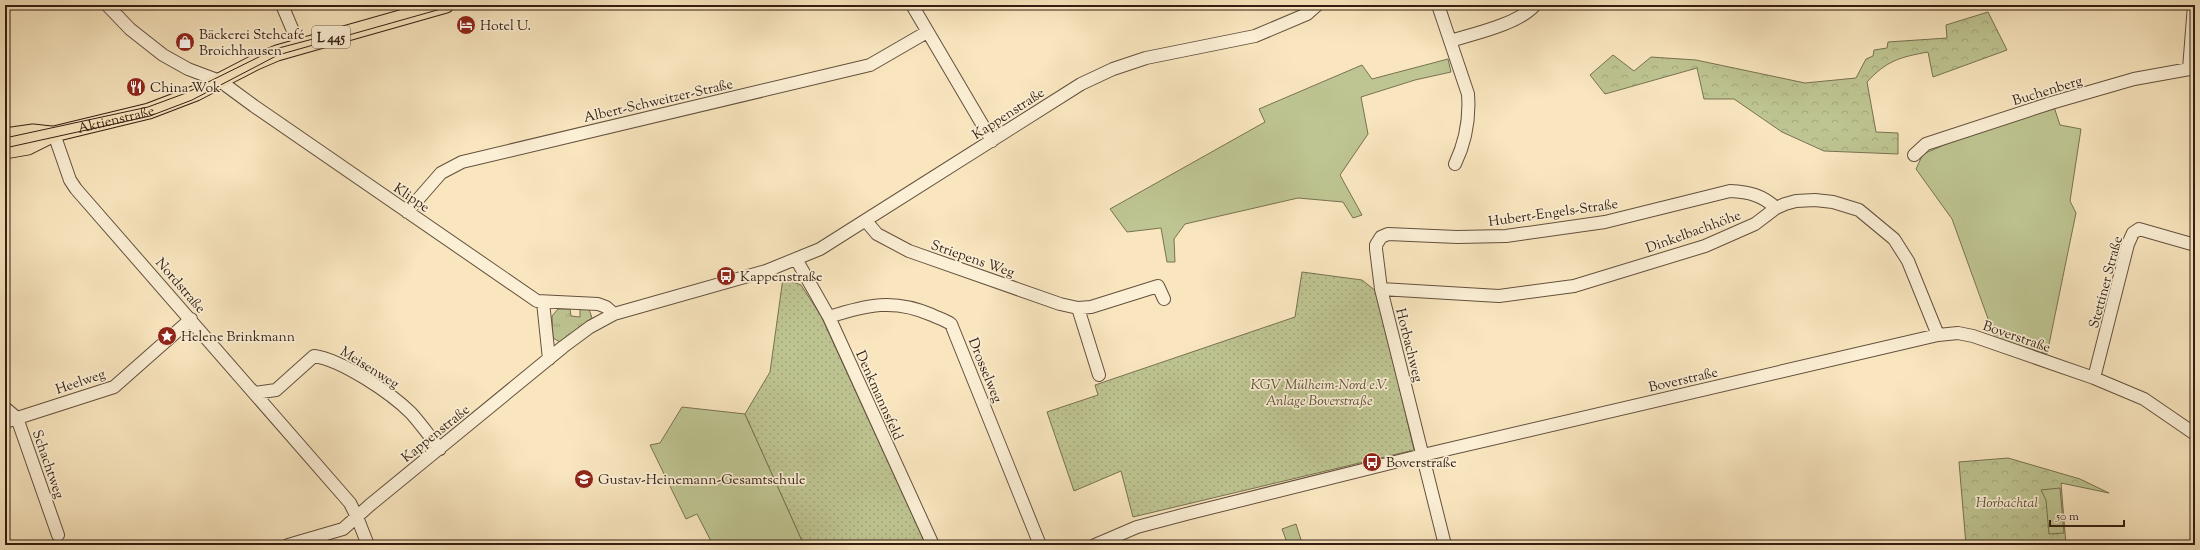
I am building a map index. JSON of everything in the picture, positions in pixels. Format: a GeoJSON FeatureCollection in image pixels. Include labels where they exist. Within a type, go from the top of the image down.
{"type":"FeatureCollection","features":[{"type":"Feature","properties":{"kind":"main road","name":"Aktienstraße"},"geometry":{"type":"LineString","coordinates":[[5,152],[28,147],[54,134],[149,111],[196,93],[256,62],[300,45],[446,5]]}},
{"type":"Feature","properties":{"kind":"main road","name":"Aktienstraße"},"geometry":{"type":"LineString","coordinates":[[5,136],[34,132],[54,134]]}},
{"type":"Feature","properties":{"kind":"street","name":"Klippe"},"geometry":{"type":"LineString","coordinates":[[107,5],[130,29],[163,55],[188,68],[220,81],[537,301],[543,302]]}},
{"type":"Feature","properties":{"kind":"street"},"geometry":{"type":"LineString","coordinates":[[282,5],[300,45]]}},
{"type":"Feature","properties":{"kind":"street"},"geometry":{"type":"LineString","coordinates":[[912,5],[992,141]]}},
{"type":"Feature","properties":{"kind":"street","name":"Kappenstraße"},"geometry":{"type":"LineString","coordinates":[[288,545],[343,529],[549,359],[590,327],[614,314],[766,271],[796,259],[830,244],[1081,84],[1146,58],[1255,36],[1306,14],[1316,5]]}},
{"type":"Feature","properties":{"kind":"street"},"geometry":{"type":"LineString","coordinates":[[1438,5],[1468,94],[1469,109],[1464,146],[1455,164]]}},
{"type":"Feature","properties":{"kind":"street"},"geometry":{"type":"LineString","coordinates":[[1450,41],[1501,24],[1529,11],[1535,5]]}},
{"type":"Feature","properties":{"kind":"street"},"geometry":{"type":"LineString","coordinates":[[2192,69],[2194,5]]}},
{"type":"Feature","properties":{"kind":"street","name":"Albert-Schweitzer-Straße"},"geometry":{"type":"LineString","coordinates":[[407,212],[441,173],[462,162],[870,65],[927,32]]}},
{"type":"Feature","properties":{"kind":"street","name":"Buchenberg"},"geometry":{"type":"LineString","coordinates":[[1914,155],[1926,144],[2052,103],[2134,79],[2192,69]]}},
{"type":"Feature","properties":{"kind":"street","name":"Nordstraße"},"geometry":{"type":"LineString","coordinates":[[54,134],[70,180],[76,189],[350,503],[368,545]]}},
{"type":"Feature","properties":{"kind":"street","name":"Hubert-Engels-Straße"},"geometry":{"type":"LineString","coordinates":[[1378,242],[1381,237],[1388,234],[1457,237],[1506,236],[1593,225],[1730,191],[1752,193],[1760,196],[1776,208]]}},
{"type":"Feature","properties":{"kind":"street","name":"Dinkelbachhöhe"},"geometry":{"type":"LineString","coordinates":[[1381,289],[1499,296],[1574,286],[1705,246],[1755,224],[1776,208],[1796,201],[1833,202],[1859,210],[1877,223],[1894,239],[1904,253],[1938,335]]}},
{"type":"Feature","properties":{"kind":"street","name":"Striepens Weg"},"geometry":{"type":"LineString","coordinates":[[866,221],[877,234],[909,251],[1038,297],[1078,308],[1091,307],[1158,286],[1164,299]]}},
{"type":"Feature","properties":{"kind":"street","name":"Stettiner Straße"},"geometry":{"type":"LineString","coordinates":[[2094,378],[2128,244],[2133,233],[2139,229],[2195,245]]}},
{"type":"Feature","properties":{"kind":"street","name":"Horbachweg"},"geometry":{"type":"LineString","coordinates":[[1378,242],[1376,249],[1381,289],[1445,545]]}},
{"type":"Feature","properties":{"kind":"street","name":"Denkmannsfeld"},"geometry":{"type":"LineString","coordinates":[[796,259],[829,317],[933,545]]}},
{"type":"Feature","properties":{"kind":"street"},"geometry":{"type":"LineString","coordinates":[[549,359],[543,302],[598,304],[606,307],[614,314]]}},
{"type":"Feature","properties":{"kind":"street","name":"Drosselweg"},"geometry":{"type":"LineString","coordinates":[[829,317],[862,307],[895,305],[916,308],[951,324],[1040,545]]}},
{"type":"Feature","properties":{"kind":"street"},"geometry":{"type":"LineString","coordinates":[[1078,308],[1099,375]]}},
{"type":"Feature","properties":{"kind":"street","name":"Heelweg"},"geometry":{"type":"LineString","coordinates":[[5,422],[114,387],[191,319]]}},
{"type":"Feature","properties":{"kind":"street","name":"Boverstraße"},"geometry":{"type":"LineString","coordinates":[[1096,545],[1137,527],[1423,455],[1938,335],[1958,333],[1973,336],[2094,378],[2144,399],[2195,434]]}},
{"type":"Feature","properties":{"kind":"street","name":"Meisenweg"},"geometry":{"type":"LineString","coordinates":[[276,390],[314,356],[328,358],[381,389],[410,413],[440,449]]}},
{"type":"Feature","properties":{"kind":"street"},"geometry":{"type":"LineString","coordinates":[[254,393],[276,390],[272,414]]}},
{"type":"Feature","properties":{"kind":"street","name":"Schachtweg"},"geometry":{"type":"LineString","coordinates":[[5,408],[17,418],[58,535]]}},
{"type":"Feature","properties":{"kind":"green space"},"geometry":{"type":"Polygon","coordinates":[[[1988,12],[2007,50],[1933,77],[1928,52],[1909,56],[1887,65],[1867,82],[1876,132],[1898,133],[1898,154],[1824,151],[1782,132],[1734,99],[1704,99],[1697,68],[1605,94],[1590,75],[1613,55],[1634,71],[1651,57],[1696,60],[1805,83],[1856,78],[1866,59],[1873,56],[1874,50],[1887,48],[1888,42],[1947,38],[1946,25],[1988,12]]]}},
{"type":"Feature","properties":{"kind":"green space"},"geometry":{"type":"Polygon","coordinates":[[[1448,59],[1451,72],[1415,80],[1361,97],[1368,134],[1340,175],[1362,215],[1353,218],[1343,202],[1298,198],[1185,224],[1174,239],[1175,262],[1167,262],[1161,228],[1127,232],[1110,209],[1265,122],[1259,109],[1362,65],[1372,79],[1448,59]]]}},
{"type":"Feature","properties":{"kind":"green space"},"geometry":{"type":"Polygon","coordinates":[[[2054,107],[2060,125],[2081,129],[2070,201],[2076,213],[2047,354],[1995,338],[1952,219],[1916,169],[1923,154],[1965,136],[2054,107]]]}},
{"type":"Feature","properties":{"kind":"green space","name":"KGV Mülheim-Nord e.V. Anlage Boverstraße"},"geometry":{"type":"Polygon","coordinates":[[[1302,272],[1362,280],[1377,292],[1414,450],[1133,517],[1121,471],[1074,491],[1047,412],[1098,395],[1095,385],[1295,317],[1302,272]]]}},
{"type":"Feature","properties":{"kind":"green space"},"geometry":{"type":"Polygon","coordinates":[[[783,278],[801,285],[821,316],[926,545],[804,545],[745,414],[770,372],[783,278]]]}},
{"type":"Feature","properties":{"kind":"green space"},"geometry":{"type":"Polygon","coordinates":[[[558,309],[570,309],[571,316],[580,317],[580,309],[589,309],[592,318],[560,342],[553,338],[552,316],[558,309]]]}},
{"type":"Feature","properties":{"kind":"green space"},"geometry":{"type":"Polygon","coordinates":[[[682,407],[745,414],[804,545],[713,545],[697,514],[686,519],[650,445],[660,443],[682,407]]]}},
{"type":"Feature","properties":{"kind":"green space","name":"Horbachtal"},"geometry":{"type":"Polygon","coordinates":[[[2008,458],[2080,479],[2109,493],[2061,483],[2066,545],[1966,545],[1959,462],[2008,458]]]}},
{"type":"Feature","properties":{"kind":"green space"},"geometry":{"type":"Polygon","coordinates":[[[2060,488],[2064,533],[2049,534],[2046,500],[2041,490],[2060,488]]]}},
{"type":"Feature","properties":{"kind":"green space"},"geometry":{"type":"Polygon","coordinates":[[[1296,524],[1302,543],[1288,545],[1282,529],[1296,524]]]}},
{"type":"Feature","properties":{"kind":"tram line"},"geometry":{"type":"LineString","coordinates":[[5,148],[150,116],[192,100],[278,55],[455,5]]}},
{"type":"Feature","properties":{"kind":"tram line"},"geometry":{"type":"LineString","coordinates":[[5,138],[148,107],[186,93],[275,49],[313,39]]}},
{"type":"Feature","properties":{"kind":"place","name":"Hotel U."},"geometry":{"type":"Point","coordinates":[466,25]}},
{"type":"Feature","properties":{"kind":"place","name":"Bäckerei Stehcafé Broichhausen"},"geometry":{"type":"Point","coordinates":[185,42]}},
{"type":"Feature","properties":{"kind":"place","name":"China Wok"},"geometry":{"type":"Point","coordinates":[136,87]}},
{"type":"Feature","properties":{"kind":"place","name":"Kappenstraße"},"geometry":{"type":"Point","coordinates":[726,276]}},
{"type":"Feature","properties":{"kind":"place","name":"Helene Brinkmann"},"geometry":{"type":"Point","coordinates":[167,336]}},
{"type":"Feature","properties":{"kind":"place","name":"Boverstraße"},"geometry":{"type":"Point","coordinates":[1372,462]}},
{"type":"Feature","properties":{"kind":"place","name":"Gustav-Heinemann-Gesamtschule"},"geometry":{"type":"Point","coordinates":[584,479]}}]}
